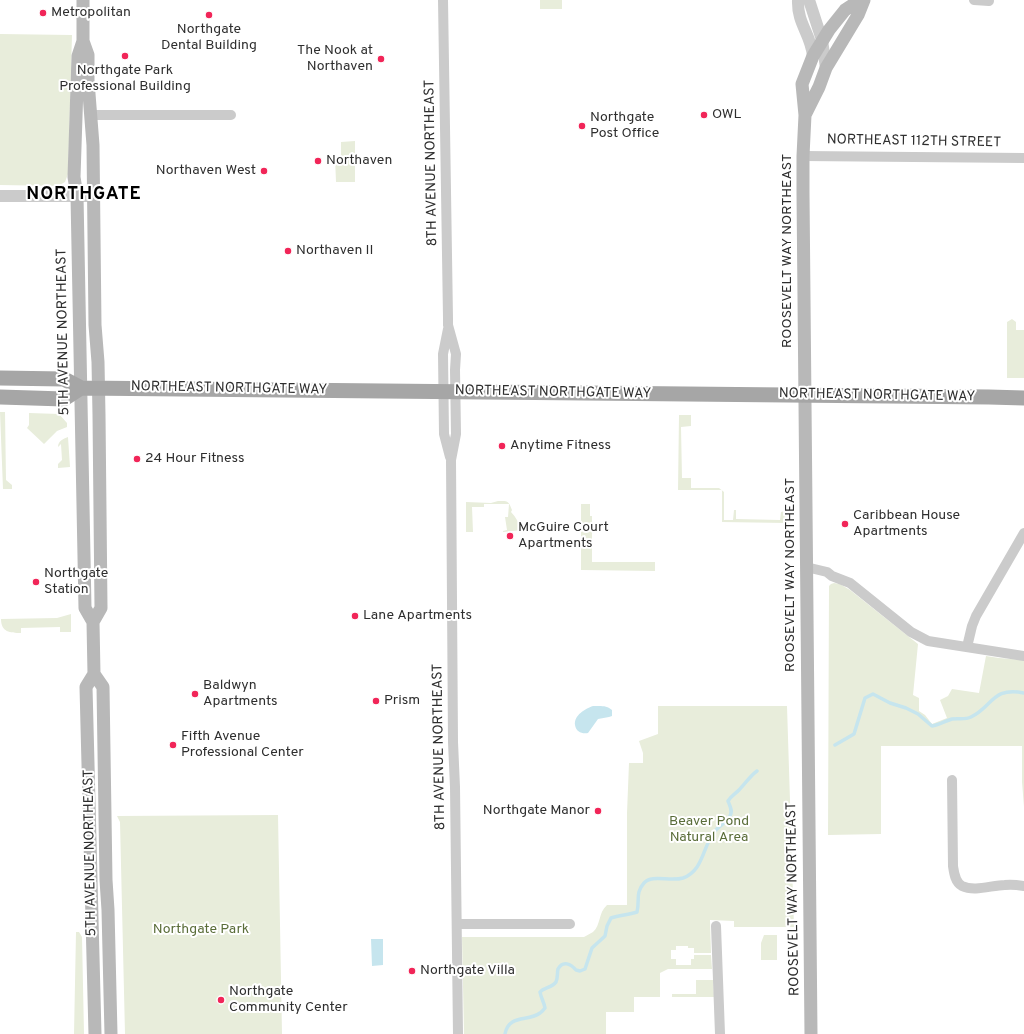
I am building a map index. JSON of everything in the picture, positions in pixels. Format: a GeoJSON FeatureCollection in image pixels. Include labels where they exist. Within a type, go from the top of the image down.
{"type":"FeatureCollection","features":[{"type":"Feature","properties":{"kind":"main road","name":"5TH AVENUE NORTHEAST"},"geometry":{"type":"LineString","coordinates":[[83,0],[83,41],[78,56],[74,177],[77,196],[85,608],[93,622],[94,674],[86,687],[94,1034]]}},
{"type":"Feature","properties":{"kind":"main road"},"geometry":{"type":"LineString","coordinates":[[822,40],[844,10],[860,0]]}},
{"type":"Feature","properties":{"kind":"main road"},"geometry":{"type":"LineString","coordinates":[[826,68],[858,15],[864,0]]}},
{"type":"Feature","properties":{"kind":"main road","name":"ROOSEVELT WAY NORTHEAST"},"geometry":{"type":"LineString","coordinates":[[811,1034],[803,156],[805,115],[802,84],[813,56],[822,40]]}},
{"type":"Feature","properties":{"kind":"main road","name":"5TH AVENUE NORTHEAST"},"geometry":{"type":"LineString","coordinates":[[83,41],[88,55],[88,81],[93,145],[95,325],[99,388],[101,608],[93,622]]}},
{"type":"Feature","properties":{"kind":"main road","name":"ROOSEVELT WAY NORTHEAST"},"geometry":{"type":"LineString","coordinates":[[805,115],[826,68]]}},
{"type":"Feature","properties":{"kind":"main road","name":"NORTHEAST NORTHGATE WAY"},"geometry":{"type":"LineString","coordinates":[[0,378],[64,379],[81,388],[1024,398]]}},
{"type":"Feature","properties":{"kind":"main road"},"geometry":{"type":"LineString","coordinates":[[0,397],[64,398],[81,388]]}},
{"type":"Feature","properties":{"kind":"main road","name":"5TH AVENUE NORTHEAST"},"geometry":{"type":"LineString","coordinates":[[94,674],[103,687],[106,880],[111,1034]]}},
{"type":"Feature","properties":{"kind":"street","name":"8TH AVENUE NORTHEAST"},"geometry":{"type":"LineString","coordinates":[[443,0],[448,325],[456,354],[449,392],[456,434],[451,460],[453,742],[455,787],[458,1034]]}},
{"type":"Feature","properties":{"kind":"street"},"geometry":{"type":"LineString","coordinates":[[798,0],[801,24],[810,40],[813,56]]}},
{"type":"Feature","properties":{"kind":"street","name":"ROOSEVELT WAY NORTHEAST"},"geometry":{"type":"LineString","coordinates":[[808,0],[822,40],[826,68]]}},
{"type":"Feature","properties":{"kind":"street"},"geometry":{"type":"LineString","coordinates":[[974,0],[989,1]]}},
{"type":"Feature","properties":{"kind":"street"},"geometry":{"type":"LineString","coordinates":[[91,115],[231,115]]}},
{"type":"Feature","properties":{"kind":"street","name":"NORTHEAST 112TH STREET"},"geometry":{"type":"LineString","coordinates":[[803,156],[1024,158]]}},
{"type":"Feature","properties":{"kind":"street"},"geometry":{"type":"LineString","coordinates":[[0,196],[94,196]]}},
{"type":"Feature","properties":{"kind":"street"},"geometry":{"type":"LineString","coordinates":[[967,647],[976,616],[1024,533]]}},
{"type":"Feature","properties":{"kind":"street"},"geometry":{"type":"LineString","coordinates":[[806,567],[827,572],[832,576],[850,583],[919,637],[928,641],[1024,656]]}},
{"type":"Feature","properties":{"kind":"street"},"geometry":{"type":"LineString","coordinates":[[952,780],[953,866],[956,880],[961,885],[970,888],[1005,885],[1024,886]]}},
{"type":"Feature","properties":{"kind":"street"},"geometry":{"type":"LineString","coordinates":[[457,924],[570,924]]}},
{"type":"Feature","properties":{"kind":"street"},"geometry":{"type":"LineString","coordinates":[[716,926],[720,1034]]}},
{"type":"Feature","properties":{"kind":"green space"},"geometry":{"type":"Polygon","coordinates":[[[540,0],[562,0],[562,9],[540,9],[540,0]]]}},
{"type":"Feature","properties":{"kind":"green space"},"geometry":{"type":"Polygon","coordinates":[[[0,34],[72,35],[68,174],[65,182],[58,186],[0,185],[0,34]]]}},
{"type":"Feature","properties":{"kind":"green space"},"geometry":{"type":"Polygon","coordinates":[[[355,141],[355,182],[336,182],[335,157],[341,156],[341,142],[355,141]]]}},
{"type":"Feature","properties":{"kind":"green space"},"geometry":{"type":"Polygon","coordinates":[[[1012,319],[1016,322],[1016,330],[1024,330],[1024,378],[1007,378],[1007,322],[1012,319]]]}},
{"type":"Feature","properties":{"kind":"green space"},"geometry":{"type":"Polygon","coordinates":[[[0,412],[5,412],[6,480],[12,485],[12,489],[3,489],[0,412]]]}},
{"type":"Feature","properties":{"kind":"green space"},"geometry":{"type":"Polygon","coordinates":[[[29,413],[59,414],[67,423],[67,427],[57,431],[44,444],[27,428],[29,425],[29,413]]]}},
{"type":"Feature","properties":{"kind":"green space"},"geometry":{"type":"Polygon","coordinates":[[[679,415],[691,415],[691,426],[681,427],[682,478],[691,478],[691,488],[719,488],[722,490],[678,490],[679,415]]]}},
{"type":"Feature","properties":{"kind":"green space"},"geometry":{"type":"Polygon","coordinates":[[[68,437],[70,467],[58,468],[58,464],[62,460],[61,444],[58,447],[58,445],[61,440],[68,437]]]}},
{"type":"Feature","properties":{"kind":"green space"},"geometry":{"type":"Polygon","coordinates":[[[722,490],[724,492],[724,520],[733,520],[734,510],[736,510],[736,519],[780,520],[781,512],[785,511],[786,523],[722,522],[722,490]]]}},
{"type":"Feature","properties":{"kind":"green space"},"geometry":{"type":"Polygon","coordinates":[[[506,501],[508,503],[484,504],[484,507],[472,507],[473,532],[466,532],[466,502],[491,503],[506,501]]]}},
{"type":"Feature","properties":{"kind":"green space"},"geometry":{"type":"Polygon","coordinates":[[[581,504],[590,504],[590,516],[592,516],[592,562],[655,562],[655,571],[581,570],[581,504]]]}},
{"type":"Feature","properties":{"kind":"green space"},"geometry":{"type":"Polygon","coordinates":[[[509,505],[512,510],[511,512],[523,530],[503,532],[507,530],[505,517],[508,517],[509,505]]]}},
{"type":"Feature","properties":{"kind":"green space"},"geometry":{"type":"Polygon","coordinates":[[[834,583],[840,584],[850,590],[918,644],[913,695],[919,698],[919,711],[925,715],[932,724],[947,718],[940,700],[948,696],[952,689],[979,693],[986,656],[1024,660],[1024,807],[1022,746],[881,746],[881,834],[828,835],[829,586],[834,583]]]}},
{"type":"Feature","properties":{"kind":"green space"},"geometry":{"type":"Polygon","coordinates":[[[71,614],[71,632],[60,632],[60,627],[21,628],[21,633],[13,633],[4,629],[1,623],[1,619],[57,618],[71,614]]]}},
{"type":"Feature","properties":{"kind":"green space","name":"Beaver Pond Natural Area"},"geometry":{"type":"Polygon","coordinates":[[[658,706],[787,706],[794,927],[734,927],[734,921],[710,920],[711,953],[694,953],[694,948],[688,948],[688,946],[676,946],[676,950],[671,950],[671,959],[676,959],[676,965],[691,965],[691,959],[694,959],[694,955],[711,955],[712,969],[668,969],[660,973],[660,997],[634,997],[634,1012],[606,1012],[606,1034],[464,1034],[462,937],[584,937],[596,929],[602,912],[607,905],[627,905],[627,813],[629,763],[643,763],[643,753],[639,741],[658,734],[658,706]]]}},
{"type":"Feature","properties":{"kind":"green space","name":"Northgate Park"},"geometry":{"type":"Polygon","coordinates":[[[278,815],[282,1034],[125,1034],[120,822],[117,816],[278,815]]]}},
{"type":"Feature","properties":{"kind":"green space"},"geometry":{"type":"Polygon","coordinates":[[[76,932],[79,932],[82,937],[84,1034],[74,1034],[76,932]]]}},
{"type":"Feature","properties":{"kind":"green space"},"geometry":{"type":"Polygon","coordinates":[[[764,935],[777,935],[777,960],[761,960],[761,943],[764,935]]]}},
{"type":"Feature","properties":{"kind":"green space"},"geometry":{"type":"Polygon","coordinates":[[[696,980],[713,980],[714,997],[672,997],[672,994],[696,994],[696,980]]]}},
{"type":"Feature","properties":{"kind":"water"},"geometry":{"type":"Polygon","coordinates":[[[593,706],[608,707],[612,710],[612,716],[598,719],[588,733],[580,732],[575,725],[576,718],[578,715],[593,706]]]}},
{"type":"Feature","properties":{"kind":"water"},"geometry":{"type":"Polygon","coordinates":[[[371,939],[383,939],[383,965],[372,966],[371,939]]]}},
{"type":"Feature","properties":{"kind":"waterway"},"geometry":{"type":"LineString","coordinates":[[835,745],[854,734],[865,698],[873,694],[890,703],[918,714],[932,726],[952,719],[971,717],[999,695],[1006,692],[1024,693]]}},
{"type":"Feature","properties":{"kind":"waterway"},"geometry":{"type":"LineString","coordinates":[[505,1034],[510,1024],[515,1021],[541,1013],[545,1008],[540,992],[556,982],[558,969],[560,966],[567,964],[576,970],[580,971],[585,969],[592,948],[605,936],[607,926],[611,918],[637,912],[639,893],[641,887],[647,880],[683,878],[695,870],[711,837],[731,814],[728,801],[757,771]]}},
{"type":"Feature","properties":{"kind":"place","name":"Metropolitan"},"geometry":{"type":"Point","coordinates":[43,13]}},
{"type":"Feature","properties":{"kind":"place","name":"Northgate Dental Building"},"geometry":{"type":"Point","coordinates":[209,15]}},
{"type":"Feature","properties":{"kind":"place","name":"Northgate Park Professional Building"},"geometry":{"type":"Point","coordinates":[125,56]}},
{"type":"Feature","properties":{"kind":"place","name":"The Nook at Northaven"},"geometry":{"type":"Point","coordinates":[381,59]}},
{"type":"Feature","properties":{"kind":"place","name":"OWL"},"geometry":{"type":"Point","coordinates":[704,115]}},
{"type":"Feature","properties":{"kind":"place","name":"Northgate Post Office"},"geometry":{"type":"Point","coordinates":[582,126]}},
{"type":"Feature","properties":{"kind":"place","name":"Northaven"},"geometry":{"type":"Point","coordinates":[318,161]}},
{"type":"Feature","properties":{"kind":"place","name":"Northaven West"},"geometry":{"type":"Point","coordinates":[264,171]}},
{"type":"Feature","properties":{"kind":"place","name":"Northaven II"},"geometry":{"type":"Point","coordinates":[288,251]}},
{"type":"Feature","properties":{"kind":"place","name":"Anytime Fitness"},"geometry":{"type":"Point","coordinates":[502,446]}},
{"type":"Feature","properties":{"kind":"place","name":"24 Hour Fitness"},"geometry":{"type":"Point","coordinates":[137,459]}},
{"type":"Feature","properties":{"kind":"place","name":"Caribbean House Apartments"},"geometry":{"type":"Point","coordinates":[845,524]}},
{"type":"Feature","properties":{"kind":"place","name":"McGuire Court Apartments"},"geometry":{"type":"Point","coordinates":[510,536]}},
{"type":"Feature","properties":{"kind":"place","name":"Northgate Station"},"geometry":{"type":"Point","coordinates":[36,582]}},
{"type":"Feature","properties":{"kind":"place","name":"Lane Apartments"},"geometry":{"type":"Point","coordinates":[355,616]}},
{"type":"Feature","properties":{"kind":"place","name":"Baldwyn Apartments"},"geometry":{"type":"Point","coordinates":[195,694]}},
{"type":"Feature","properties":{"kind":"place","name":"Prism"},"geometry":{"type":"Point","coordinates":[376,701]}},
{"type":"Feature","properties":{"kind":"place","name":"Fifth Avenue Professional Center"},"geometry":{"type":"Point","coordinates":[173,745]}},
{"type":"Feature","properties":{"kind":"place","name":"Northgate Manor"},"geometry":{"type":"Point","coordinates":[598,811]}},
{"type":"Feature","properties":{"kind":"place","name":"Northgate Villa"},"geometry":{"type":"Point","coordinates":[412,971]}},
{"type":"Feature","properties":{"kind":"place","name":"Northgate Community Center"},"geometry":{"type":"Point","coordinates":[221,1000]}},
{"type":"Feature","properties":{"kind":"district","name":"NORTHGATE"},"geometry":{"type":"Point","coordinates":[84,195]}}]}
